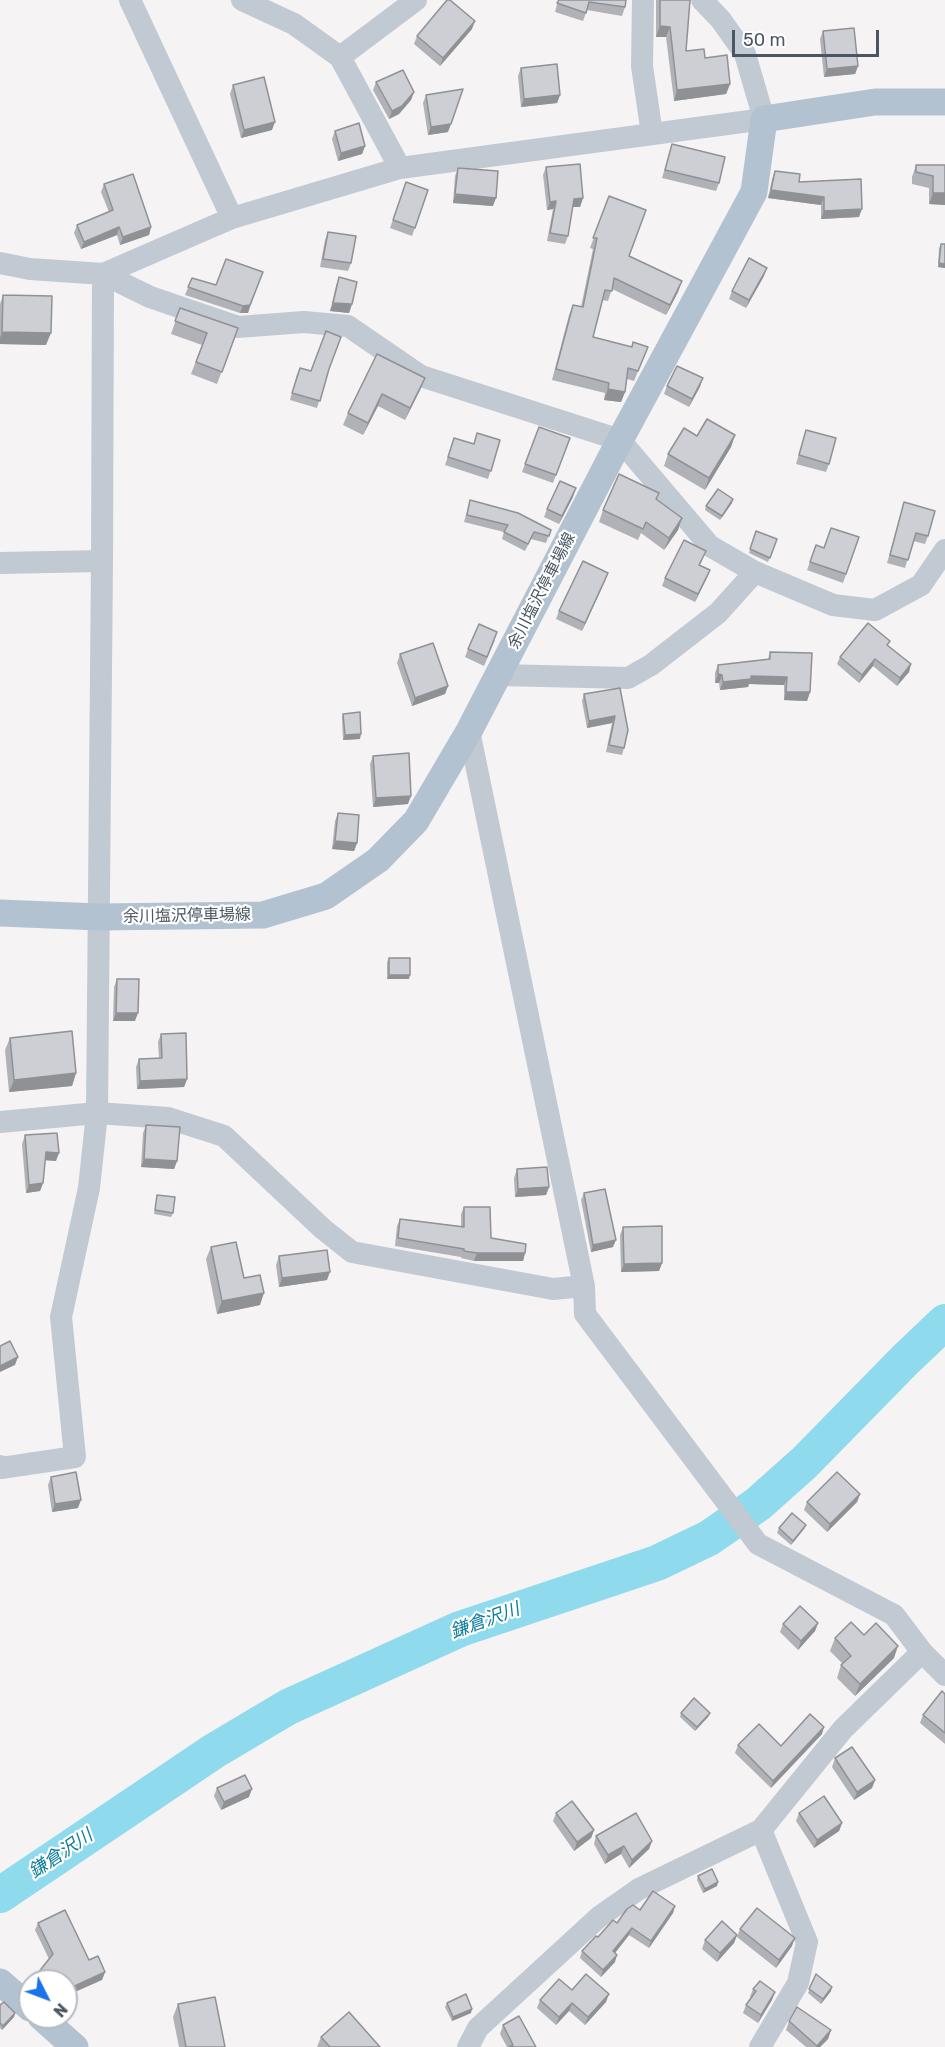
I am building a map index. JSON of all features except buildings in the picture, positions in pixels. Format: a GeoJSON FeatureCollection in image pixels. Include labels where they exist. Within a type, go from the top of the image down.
{"type":"FeatureCollection","features":[{"type":"Feature","properties":{"kind":"main road"},"geometry":{"type":"LineString","coordinates":[[764,118],[875,102],[945,102]]}},
{"type":"Feature","properties":{"kind":"main road","name":"余川塩沢停車場線"},"geometry":{"type":"LineString","coordinates":[[0,913],[99,917],[263,915],[326,896],[378,860],[416,821],[469,731],[620,440],[754,192],[764,118]]}},
{"type":"Feature","properties":{"kind":"main road"},"geometry":{"type":"LineString","coordinates":[[0,1982],[18,1998]]}},
{"type":"Feature","properties":{"kind":"main road"},"geometry":{"type":"LineString","coordinates":[[55,2029],[75,2047]]}},
{"type":"Feature","properties":{"kind":"street"},"geometry":{"type":"LineString","coordinates":[[130,0],[232,218]]}},
{"type":"Feature","properties":{"kind":"street"},"geometry":{"type":"LineString","coordinates":[[242,0],[294,24],[340,57],[400,168]]}},
{"type":"Feature","properties":{"kind":"street"},"geometry":{"type":"LineString","coordinates":[[340,57],[416,0]]}},
{"type":"Feature","properties":{"kind":"street"},"geometry":{"type":"LineString","coordinates":[[643,0],[642,66],[652,134]]}},
{"type":"Feature","properties":{"kind":"street"},"geometry":{"type":"LineString","coordinates":[[103,274],[232,218],[400,168],[764,118],[745,54],[721,20],[702,0]]}},
{"type":"Feature","properties":{"kind":"street"},"geometry":{"type":"LineString","coordinates":[[0,263],[30,269],[103,274],[150,297],[238,327],[304,322],[348,326],[421,376],[620,440],[710,546],[754,572],[833,605],[875,610],[921,585],[945,550]]}},
{"type":"Feature","properties":{"kind":"street"},"geometry":{"type":"LineString","coordinates":[[0,1466],[1,1468],[75,1456],[61,1317],[89,1188],[97,1113],[103,274]]}},
{"type":"Feature","properties":{"kind":"street"},"geometry":{"type":"LineString","coordinates":[[0,563],[102,561]]}},
{"type":"Feature","properties":{"kind":"street"},"geometry":{"type":"LineString","coordinates":[[499,675],[628,678],[651,665],[718,613],[754,572]]}},
{"type":"Feature","properties":{"kind":"street"},"geometry":{"type":"LineString","coordinates":[[469,731],[584,1286],[585,1314],[758,1544],[894,1615],[922,1652],[945,1675]]}},
{"type":"Feature","properties":{"kind":"street"},"geometry":{"type":"LineString","coordinates":[[0,1122],[97,1113],[168,1118],[224,1136],[323,1229],[352,1252],[553,1289],[584,1286]]}},
{"type":"Feature","properties":{"kind":"street"},"geometry":{"type":"LineString","coordinates":[[468,2047],[478,2028],[599,1917],[639,1889],[761,1830],[843,1729],[922,1652]]}},
{"type":"Feature","properties":{"kind":"street"},"geometry":{"type":"LineString","coordinates":[[760,2047],[798,1983],[807,1942],[761,1830]]}},
{"type":"Feature","properties":{"kind":"waterway","name":"鎌倉沢川"},"geometry":{"type":"LineString","coordinates":[[0,1895],[214,1751],[288,1707],[460,1629],[657,1563],[709,1538],[758,1504],[804,1463],[945,1322]]}}]}
